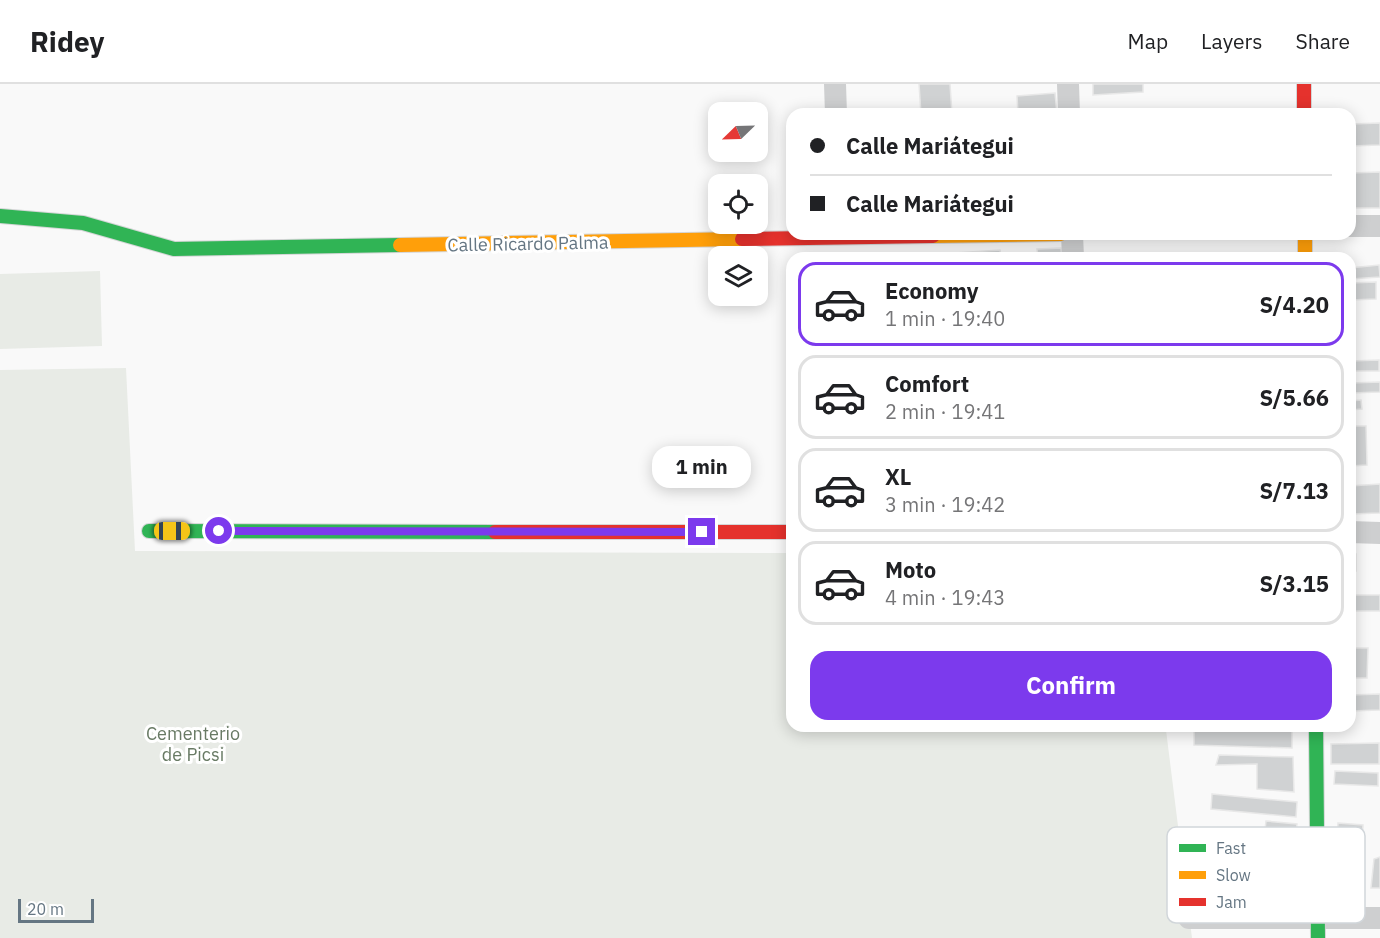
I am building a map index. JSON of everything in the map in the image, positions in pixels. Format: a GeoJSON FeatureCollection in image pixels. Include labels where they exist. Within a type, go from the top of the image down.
{"type":"FeatureCollection","features":[{"type":"Feature","properties":{"kind":"street"},"geometry":{"type":"LineString","coordinates":[[835,84],[836,108]]}},
{"type":"Feature","properties":{"kind":"street"},"geometry":{"type":"LineString","coordinates":[[1068,84],[1069,108]]}},
{"type":"Feature","properties":{"kind":"street"},"geometry":{"type":"LineString","coordinates":[[1304,84],[1304,108]]}},
{"type":"Feature","properties":{"kind":"street","name":"Calle Ricardo Palma"},"geometry":{"type":"LineString","coordinates":[[0,216],[83,223],[174,249],[843,244],[930,240]]}},
{"type":"Feature","properties":{"kind":"street"},"geometry":{"type":"LineString","coordinates":[[1356,226],[1380,226]]}},
{"type":"Feature","properties":{"kind":"street"},"geometry":{"type":"LineString","coordinates":[[148,531],[786,532]]}},
{"type":"Feature","properties":{"kind":"street"},"geometry":{"type":"LineString","coordinates":[[1356,532],[1380,533]]}},
{"type":"Feature","properties":{"kind":"street"},"geometry":{"type":"LineString","coordinates":[[1316,732],[1317,827]]}},
{"type":"Feature","properties":{"kind":"street"},"geometry":{"type":"LineString","coordinates":[[1365,920],[1380,918]]}},
{"type":"Feature","properties":{"kind":"street"},"geometry":{"type":"LineString","coordinates":[[1261,923],[1318,927],[1346,923]]}},
{"type":"Feature","properties":{"kind":"green space"},"geometry":{"type":"Polygon","coordinates":[[[100,271],[102,346],[0,349],[0,274],[100,271]]]}},
{"type":"Feature","properties":{"kind":"green space","name":"Cementerio de Picsi"},"geometry":{"type":"Polygon","coordinates":[[[126,368],[135,551],[786,553],[786,732],[1166,732],[1178,827],[1167,827],[1167,923],[1190,923],[1192,938],[0,938],[0,370],[126,368]]]}},
{"type":"Feature","properties":{"kind":"building"},"geometry":{"type":"Polygon","coordinates":[[[919,84],[950,84],[952,108],[921,108],[919,84]]]}},
{"type":"Feature","properties":{"kind":"building"},"geometry":{"type":"Polygon","coordinates":[[[1093,84],[1143,84],[1143,92],[1093,95],[1093,84]]]}},
{"type":"Feature","properties":{"kind":"building"},"geometry":{"type":"Polygon","coordinates":[[[1055,93],[1056,108],[1018,108],[1017,96],[1055,93]]]}},
{"type":"Feature","properties":{"kind":"building"},"geometry":{"type":"Polygon","coordinates":[[[1380,123],[1380,145],[1356,146],[1356,124],[1380,123]]]}},
{"type":"Feature","properties":{"kind":"building"},"geometry":{"type":"Polygon","coordinates":[[[1380,172],[1380,208],[1356,208],[1356,173],[1380,172]]]}},
{"type":"Feature","properties":{"kind":"building"},"geometry":{"type":"Polygon","coordinates":[[[1061,248],[1061,252],[1037,252],[1037,249],[1061,248]]]}},
{"type":"Feature","properties":{"kind":"building"},"geometry":{"type":"Polygon","coordinates":[[[1000,250],[1000,252],[970,252],[1000,250]]]}},
{"type":"Feature","properties":{"kind":"building"},"geometry":{"type":"Polygon","coordinates":[[[1379,265],[1380,277],[1356,279],[1356,267],[1379,265]]]}},
{"type":"Feature","properties":{"kind":"building"},"geometry":{"type":"Polygon","coordinates":[[[1376,282],[1376,299],[1356,300],[1356,283],[1376,282]]]}},
{"type":"Feature","properties":{"kind":"building"},"geometry":{"type":"Polygon","coordinates":[[[1379,360],[1379,371],[1356,371],[1356,361],[1379,360]]]}},
{"type":"Feature","properties":{"kind":"building"},"geometry":{"type":"Polygon","coordinates":[[[1380,382],[1380,392],[1356,393],[1356,383],[1380,382]]]}},
{"type":"Feature","properties":{"kind":"building"},"geometry":{"type":"Polygon","coordinates":[[[1356,400],[1361,400],[1362,409],[1356,410],[1356,400]]]}},
{"type":"Feature","properties":{"kind":"building"},"geometry":{"type":"Polygon","coordinates":[[[1356,426],[1366,426],[1367,465],[1356,466],[1356,426]]]}},
{"type":"Feature","properties":{"kind":"building"},"geometry":{"type":"Polygon","coordinates":[[[1380,484],[1380,513],[1356,514],[1356,486],[1380,484]]]}},
{"type":"Feature","properties":{"kind":"building"},"geometry":{"type":"Polygon","coordinates":[[[1356,595],[1380,595],[1380,611],[1356,611],[1356,595]]]}},
{"type":"Feature","properties":{"kind":"building"},"geometry":{"type":"Polygon","coordinates":[[[1356,648],[1368,648],[1367,678],[1356,678],[1356,648]]]}},
{"type":"Feature","properties":{"kind":"building"},"geometry":{"type":"Polygon","coordinates":[[[1380,694],[1380,710],[1356,711],[1356,695],[1380,694]]]}},
{"type":"Feature","properties":{"kind":"building"},"geometry":{"type":"Polygon","coordinates":[[[1194,732],[1292,732],[1292,748],[1194,745],[1194,732]]]}},
{"type":"Feature","properties":{"kind":"building"},"geometry":{"type":"Polygon","coordinates":[[[1379,743],[1379,764],[1331,764],[1331,744],[1379,743]]]}},
{"type":"Feature","properties":{"kind":"building"},"geometry":{"type":"Polygon","coordinates":[[[1219,755],[1293,757],[1294,792],[1257,789],[1257,764],[1216,765],[1219,755]]]}},
{"type":"Feature","properties":{"kind":"building"},"geometry":{"type":"Polygon","coordinates":[[[1335,771],[1378,773],[1378,786],[1334,784],[1335,771]]]}},
{"type":"Feature","properties":{"kind":"building"},"geometry":{"type":"Polygon","coordinates":[[[1212,794],[1297,802],[1296,817],[1211,809],[1212,794]]]}},
{"type":"Feature","properties":{"kind":"building"},"geometry":{"type":"Polygon","coordinates":[[[1266,821],[1297,824],[1297,827],[1265,827],[1266,821]]]}},
{"type":"Feature","properties":{"kind":"building"},"geometry":{"type":"Polygon","coordinates":[[[1338,823],[1363,825],[1363,827],[1338,827],[1338,823]]]}},
{"type":"Feature","properties":{"kind":"building"},"geometry":{"type":"Polygon","coordinates":[[[1380,857],[1380,888],[1371,888],[1374,859],[1380,857]]]}},
{"type":"Feature","properties":{"kind":"traffic: fast"},"geometry":{"type":"LineString","coordinates":[[0,216],[83,223],[174,249],[400,245]]}},
{"type":"Feature","properties":{"kind":"traffic: fast"},"geometry":{"type":"LineString","coordinates":[[149,531],[495,532]]}},
{"type":"Feature","properties":{"kind":"traffic: fast"},"geometry":{"type":"LineString","coordinates":[[1316,732],[1317,827]]}},
{"type":"Feature","properties":{"kind":"traffic: fast"},"geometry":{"type":"LineString","coordinates":[[1318,923],[1318,938]]}},
{"type":"Feature","properties":{"kind":"traffic: slow"},"geometry":{"type":"LineString","coordinates":[[400,245],[742,239]]}},
{"type":"Feature","properties":{"kind":"traffic: slow"},"geometry":{"type":"LineString","coordinates":[[1305,240],[1305,252]]}},
{"type":"Feature","properties":{"kind":"traffic: jam"},"geometry":{"type":"LineString","coordinates":[[1304,84],[1304,108]]}},
{"type":"Feature","properties":{"kind":"traffic: jam"},"geometry":{"type":"LineString","coordinates":[[742,239],[786,238]]}},
{"type":"Feature","properties":{"kind":"traffic: jam"},"geometry":{"type":"LineString","coordinates":[[495,532],[786,532]]}},
{"type":"Feature","properties":{"kind":"route"},"geometry":{"type":"LineString","coordinates":[[219,531],[702,532]]}}]}
